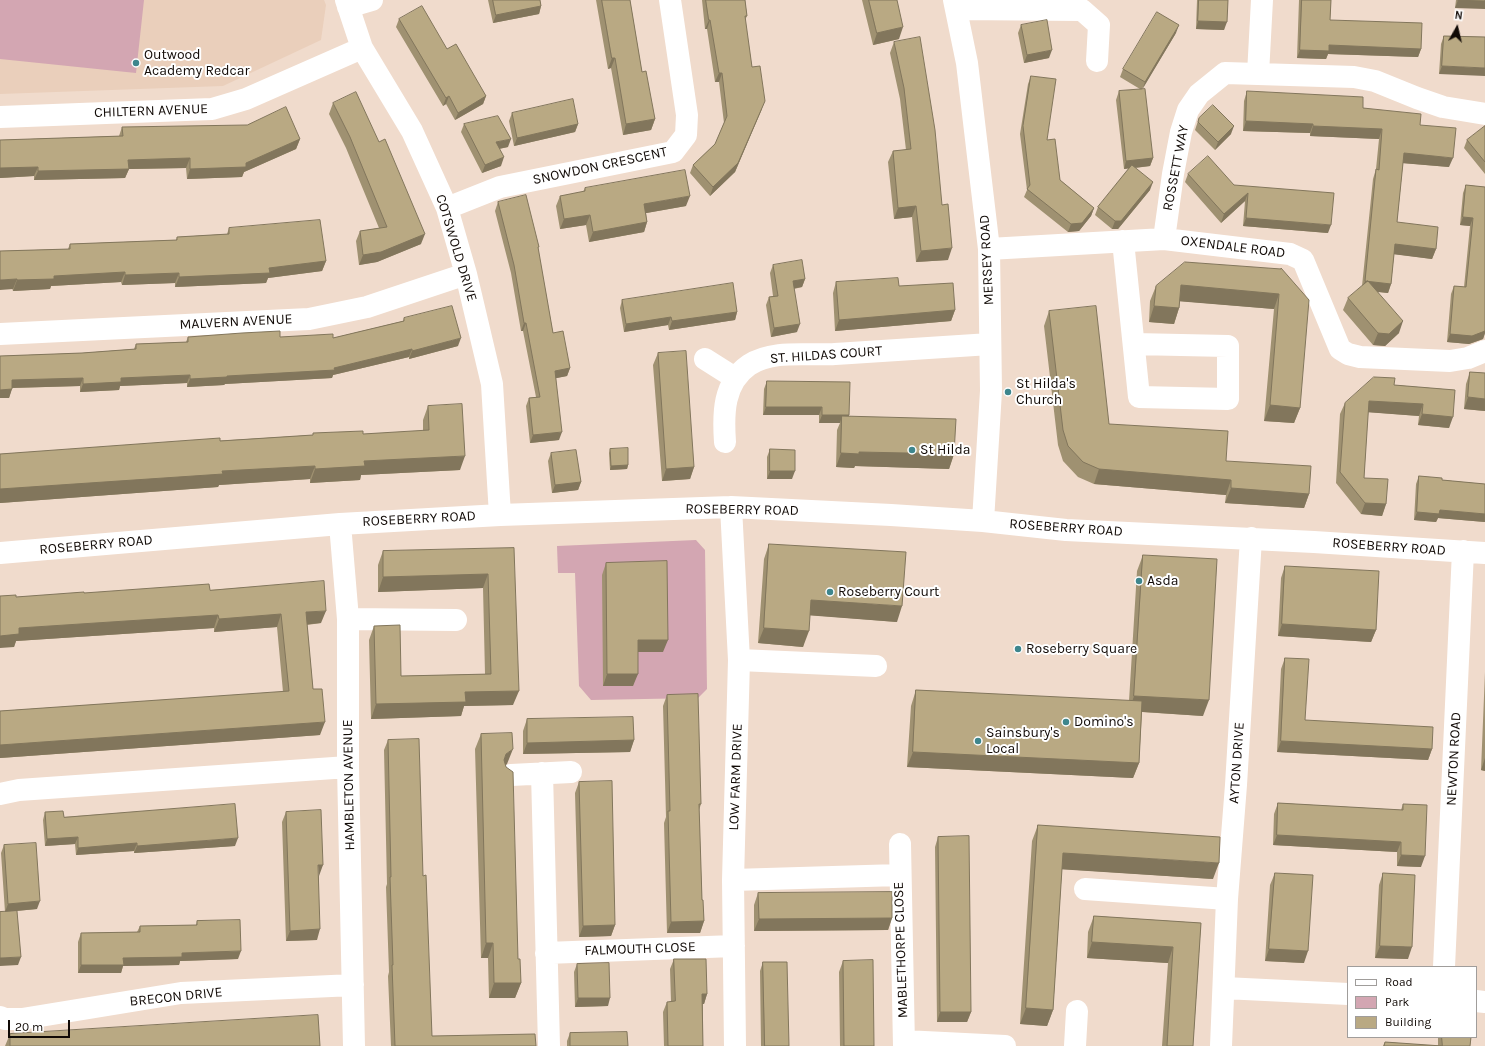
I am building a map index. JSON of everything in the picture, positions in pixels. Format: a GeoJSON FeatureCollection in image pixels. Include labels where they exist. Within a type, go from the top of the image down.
{"type":"FeatureCollection","features":[{"type":"Feature","properties":{"kind":"street"},"geometry":{"type":"LineString","coordinates":[[347,3],[372,0]]}},
{"type":"Feature","properties":{"kind":"street","name":"SNOWDON CRESCENT"},"geometry":{"type":"LineString","coordinates":[[447,208],[500,187],[672,152],[686,135],[686,115],[670,0]]}},
{"type":"Feature","properties":{"kind":"street"},"geometry":{"type":"LineString","coordinates":[[1258,74],[1262,0]]}},
{"type":"Feature","properties":{"kind":"street","name":"COTSWOLD DRIVE"},"geometry":{"type":"LineString","coordinates":[[347,3],[362,48],[412,131],[447,208],[466,274],[492,384],[500,515]]}},
{"type":"Feature","properties":{"kind":"street"},"geometry":{"type":"LineString","coordinates":[[955,4],[1082,10],[1099,25],[1097,61]]}},
{"type":"Feature","properties":{"kind":"street","name":"MERSEY ROAD"},"geometry":{"type":"LineString","coordinates":[[955,4],[967,63],[989,249],[990,399],[983,521]]}},
{"type":"Feature","properties":{"kind":"street","name":"CHILTERN AVENUE"},"geometry":{"type":"LineString","coordinates":[[0,117],[212,109],[246,99],[362,48]]}},
{"type":"Feature","properties":{"kind":"street","name":"ROSSETT WAY"},"geometry":{"type":"LineString","coordinates":[[1164,239],[1173,174],[1181,132],[1188,110],[1199,94],[1225,73],[1354,77],[1375,81],[1444,107],[1485,114]]}},
{"type":"Feature","properties":{"kind":"street","name":"OXENDALE ROAD"},"geometry":{"type":"LineString","coordinates":[[989,249],[1164,239],[1290,254],[1303,260],[1340,349],[1348,354],[1360,357],[1450,361],[1468,358],[1485,351]]}},
{"type":"Feature","properties":{"kind":"street"},"geometry":{"type":"LineString","coordinates":[[1123,241],[1139,397],[1228,399],[1228,346],[1134,344]]}},
{"type":"Feature","properties":{"kind":"street","name":"MALVERN AVENUE"},"geometry":{"type":"LineString","coordinates":[[0,334],[309,319],[367,307],[466,274]]}},
{"type":"Feature","properties":{"kind":"street","name":"ST. HILDAS COURT"},"geometry":{"type":"LineString","coordinates":[[724,442],[724,406],[728,392],[735,378],[749,366],[762,359],[775,356],[833,354],[990,344]]}},
{"type":"Feature","properties":{"kind":"street"},"geometry":{"type":"LineString","coordinates":[[706,359],[735,378]]}},
{"type":"Feature","properties":{"kind":"street","name":"ROSEBERRY ROAD"},"geometry":{"type":"LineString","coordinates":[[0,553],[340,524],[500,515],[731,507],[983,521],[1066,530],[1251,538],[1485,553]]}},
{"type":"Feature","properties":{"kind":"street","name":"LOW FARM DRIVE"},"geometry":{"type":"LineString","coordinates":[[731,507],[739,660],[733,880],[735,1046]]}},
{"type":"Feature","properties":{"kind":"street","name":"HAMBLETON AVENUE"},"geometry":{"type":"LineString","coordinates":[[340,524],[348,619],[348,767],[354,1046]]}},
{"type":"Feature","properties":{"kind":"street","name":"AYTON DRIVE"},"geometry":{"type":"LineString","coordinates":[[1221,1046],[1227,899],[1236,785],[1251,538]]}},
{"type":"Feature","properties":{"kind":"street","name":"NEWTON ROAD"},"geometry":{"type":"LineString","coordinates":[[1444,966],[1463,551]]}},
{"type":"Feature","properties":{"kind":"street"},"geometry":{"type":"LineString","coordinates":[[348,619],[456,620]]}},
{"type":"Feature","properties":{"kind":"street"},"geometry":{"type":"LineString","coordinates":[[739,660],[876,666]]}},
{"type":"Feature","properties":{"kind":"street"},"geometry":{"type":"LineString","coordinates":[[0,794],[26,789],[348,767]]}},
{"type":"Feature","properties":{"kind":"street"},"geometry":{"type":"LineString","coordinates":[[511,775],[571,772]]}},
{"type":"Feature","properties":{"kind":"street"},"geometry":{"type":"LineString","coordinates":[[542,773],[549,1046]]}},
{"type":"Feature","properties":{"kind":"street"},"geometry":{"type":"LineString","coordinates":[[900,844],[900,875]]}},
{"type":"Feature","properties":{"kind":"street","name":"MABLETHORPE CLOSE"},"geometry":{"type":"LineString","coordinates":[[733,880],[900,875],[904,1043]]}},
{"type":"Feature","properties":{"kind":"street"},"geometry":{"type":"LineString","coordinates":[[1085,889],[1227,899]]}},
{"type":"Feature","properties":{"kind":"street","name":"FALMOUTH CLOSE"},"geometry":{"type":"LineString","coordinates":[[546,953],[734,946]]}},
{"type":"Feature","properties":{"kind":"street","name":"BRECON DRIVE"},"geometry":{"type":"LineString","coordinates":[[0,1016],[5,1018],[22,1019],[181,993],[353,985]]}},
{"type":"Feature","properties":{"kind":"street"},"geometry":{"type":"LineString","coordinates":[[1224,988],[1347,994]]}},
{"type":"Feature","properties":{"kind":"street"},"geometry":{"type":"LineString","coordinates":[[1075,1046],[1077,1011]]}},
{"type":"Feature","properties":{"kind":"street"},"geometry":{"type":"LineString","coordinates":[[904,1043],[1005,1046]]}},
{"type":"Feature","properties":{"kind":"shaded area","name":"Outwood Academy Redcar"},"geometry":{"type":"Polygon","coordinates":[[[0,0],[324,0],[326,5],[321,40],[223,86],[0,94],[0,0]]]}},
{"type":"Feature","properties":{"kind":"green space"},"geometry":{"type":"Polygon","coordinates":[[[0,0],[144,0],[136,73],[0,59],[0,0]]]}},
{"type":"Feature","properties":{"kind":"green space"},"geometry":{"type":"Polygon","coordinates":[[[696,540],[705,550],[707,689],[698,698],[591,700],[579,686],[575,573],[558,573],[557,546],[696,540]]]}},
{"type":"Feature","properties":{"kind":"building"},"geometry":{"type":"Polygon","coordinates":[[[493,0],[540,0],[541,6],[496,15],[493,0]]]}},
{"type":"Feature","properties":{"kind":"building"},"geometry":{"type":"Polygon","coordinates":[[[602,0],[630,0],[642,72],[646,71],[655,119],[626,124],[615,58],[612,58],[602,0]]]}},
{"type":"Feature","properties":{"kind":"building"},"geometry":{"type":"Polygon","coordinates":[[[706,0],[745,0],[747,16],[745,16],[752,67],[760,66],[765,101],[738,163],[713,187],[693,165],[715,144],[727,116],[722,73],[719,73],[706,0]]]}},
{"type":"Feature","properties":{"kind":"building"},"geometry":{"type":"Polygon","coordinates":[[[869,0],[897,0],[903,27],[877,33],[869,0]]]}},
{"type":"Feature","properties":{"kind":"building"},"geometry":{"type":"Polygon","coordinates":[[[1199,0],[1228,0],[1227,22],[1198,21],[1199,0]]]}},
{"type":"Feature","properties":{"kind":"building"},"geometry":{"type":"Polygon","coordinates":[[[1302,0],[1331,0],[1330,20],[1422,23],[1421,49],[1329,45],[1329,51],[1300,50],[1302,0]]]}},
{"type":"Feature","properties":{"kind":"building"},"geometry":{"type":"Polygon","coordinates":[[[1458,0],[1485,0],[1485,1],[1458,0]]]}},
{"type":"Feature","properties":{"kind":"building"},"geometry":{"type":"Polygon","coordinates":[[[422,6],[447,49],[456,44],[486,96],[458,113],[449,96],[446,98],[399,19],[422,6]]]}},
{"type":"Feature","properties":{"kind":"building"},"geometry":{"type":"Polygon","coordinates":[[[1157,12],[1179,25],[1145,82],[1123,69],[1157,12]]]}},
{"type":"Feature","properties":{"kind":"building"},"geometry":{"type":"Polygon","coordinates":[[[1047,20],[1052,50],[1027,55],[1021,25],[1047,20]]]}},
{"type":"Feature","properties":{"kind":"building"},"geometry":{"type":"Polygon","coordinates":[[[1444,36],[1485,37],[1485,68],[1442,66],[1444,36]]]}},
{"type":"Feature","properties":{"kind":"building"},"geometry":{"type":"Polygon","coordinates":[[[920,37],[935,130],[942,205],[948,204],[952,248],[921,251],[916,206],[898,208],[893,151],[911,149],[904,88],[894,42],[920,37]]]}},
{"type":"Feature","properties":{"kind":"building"},"geometry":{"type":"Polygon","coordinates":[[[1031,76],[1056,79],[1047,140],[1055,139],[1060,180],[1094,208],[1082,223],[1071,224],[1027,189],[1030,185],[1023,126],[1031,76]]]}},
{"type":"Feature","properties":{"kind":"building"},"geometry":{"type":"Polygon","coordinates":[[[1145,89],[1153,158],[1126,161],[1119,91],[1145,89]]]}},
{"type":"Feature","properties":{"kind":"building"},"geometry":{"type":"Polygon","coordinates":[[[1247,91],[1363,97],[1363,108],[1421,114],[1420,125],[1456,128],[1453,158],[1404,153],[1397,222],[1438,227],[1436,249],[1395,244],[1391,284],[1365,281],[1376,169],[1379,170],[1382,129],[1246,121],[1247,91]]]}},
{"type":"Feature","properties":{"kind":"building"},"geometry":{"type":"Polygon","coordinates":[[[356,92],[379,142],[385,139],[425,234],[381,252],[363,255],[360,231],[387,227],[350,137],[333,103],[356,92]]]}},
{"type":"Feature","properties":{"kind":"building"},"geometry":{"type":"Polygon","coordinates":[[[573,99],[578,124],[517,138],[512,113],[573,99]]]}},
{"type":"Feature","properties":{"kind":"building"},"geometry":{"type":"Polygon","coordinates":[[[1213,105],[1234,126],[1218,142],[1198,122],[1199,118],[1213,105]]]}},
{"type":"Feature","properties":{"kind":"building"},"geometry":{"type":"Polygon","coordinates":[[[286,107],[300,139],[246,163],[246,167],[190,169],[190,158],[128,160],[129,169],[38,171],[38,167],[0,168],[0,140],[123,136],[122,127],[247,125],[286,107]]]}},
{"type":"Feature","properties":{"kind":"building"},"geometry":{"type":"Polygon","coordinates":[[[498,116],[511,139],[496,142],[504,157],[485,165],[464,124],[498,116]]]}},
{"type":"Feature","properties":{"kind":"building"},"geometry":{"type":"Polygon","coordinates":[[[1485,126],[1485,162],[1467,140],[1485,126]]]}},
{"type":"Feature","properties":{"kind":"building"},"geometry":{"type":"Polygon","coordinates":[[[1208,156],[1234,185],[1334,193],[1331,225],[1246,218],[1248,193],[1224,214],[1188,174],[1208,156]]]}},
{"type":"Feature","properties":{"kind":"building"},"geometry":{"type":"Polygon","coordinates":[[[1132,165],[1153,182],[1121,221],[1115,221],[1098,207],[1132,165]]]}},
{"type":"Feature","properties":{"kind":"building"},"geometry":{"type":"Polygon","coordinates":[[[685,170],[690,196],[644,204],[647,222],[593,232],[590,215],[564,219],[560,196],[585,191],[585,188],[685,170]]]}},
{"type":"Feature","properties":{"kind":"building"},"geometry":{"type":"Polygon","coordinates":[[[1466,185],[1485,187],[1485,331],[1472,336],[1450,334],[1454,286],[1466,287],[1473,218],[1463,217],[1466,185]]]}},
{"type":"Feature","properties":{"kind":"building"},"geometry":{"type":"Polygon","coordinates":[[[526,195],[539,247],[553,333],[563,331],[570,368],[555,371],[562,432],[533,435],[529,398],[540,397],[526,323],[524,323],[514,265],[498,202],[526,195]]]}},
{"type":"Feature","properties":{"kind":"building"},"geometry":{"type":"Polygon","coordinates":[[[320,220],[326,261],[269,268],[270,273],[179,277],[179,273],[125,275],[125,272],[54,276],[54,279],[0,280],[0,251],[70,249],[70,244],[177,240],[177,237],[229,234],[229,228],[320,220]]]}},
{"type":"Feature","properties":{"kind":"building"},"geometry":{"type":"Polygon","coordinates":[[[802,260],[805,279],[793,281],[800,324],[774,328],[769,297],[778,296],[773,265],[802,260]]]}},
{"type":"Feature","properties":{"kind":"building"},"geometry":{"type":"Polygon","coordinates":[[[1185,262],[1281,268],[1309,300],[1300,408],[1270,405],[1279,294],[1181,285],[1179,308],[1154,306],[1156,286],[1185,262]]]}},
{"type":"Feature","properties":{"kind":"building"},"geometry":{"type":"Polygon","coordinates":[[[898,278],[899,286],[953,283],[955,310],[839,320],[836,282],[898,278]]]}},
{"type":"Feature","properties":{"kind":"building"},"geometry":{"type":"Polygon","coordinates":[[[1368,281],[1403,321],[1389,334],[1378,333],[1348,298],[1368,281]]]}},
{"type":"Feature","properties":{"kind":"building"},"geometry":{"type":"Polygon","coordinates":[[[733,283],[737,312],[672,321],[671,317],[626,324],[622,300],[733,283]]]}},
{"type":"Feature","properties":{"kind":"building"},"geometry":{"type":"Polygon","coordinates":[[[452,306],[461,338],[412,351],[412,349],[334,368],[335,370],[190,379],[190,375],[121,378],[121,382],[83,384],[83,378],[12,380],[12,389],[0,390],[0,356],[82,353],[136,349],[136,344],[188,342],[188,337],[242,333],[280,331],[280,337],[333,334],[333,338],[404,321],[404,318],[452,306]]]}},
{"type":"Feature","properties":{"kind":"building"},"geometry":{"type":"Polygon","coordinates":[[[1096,306],[1109,424],[1228,431],[1226,461],[1311,466],[1309,494],[1231,488],[1231,480],[1099,469],[1083,462],[1068,446],[1063,430],[1049,311],[1096,306]]]}},
{"type":"Feature","properties":{"kind":"building"},"geometry":{"type":"Polygon","coordinates":[[[686,351],[694,467],[666,469],[658,353],[686,351]]]}},
{"type":"Feature","properties":{"kind":"building"},"geometry":{"type":"Polygon","coordinates":[[[1470,372],[1485,373],[1485,399],[1468,397],[1470,372]]]}},
{"type":"Feature","properties":{"kind":"building"},"geometry":{"type":"Polygon","coordinates":[[[1374,377],[1395,378],[1394,385],[1455,390],[1453,417],[1422,414],[1423,404],[1369,401],[1364,478],[1388,479],[1386,504],[1365,503],[1340,472],[1345,403],[1374,377]]]}},
{"type":"Feature","properties":{"kind":"building"},"geometry":{"type":"Polygon","coordinates":[[[767,381],[850,382],[849,415],[822,415],[822,407],[766,407],[767,381]]]}},
{"type":"Feature","properties":{"kind":"building"},"geometry":{"type":"Polygon","coordinates":[[[462,404],[465,456],[364,461],[365,466],[315,469],[315,466],[222,471],[223,474],[0,489],[0,454],[220,438],[220,441],[313,435],[313,433],[363,431],[363,434],[429,430],[428,406],[462,404]]]}},
{"type":"Feature","properties":{"kind":"building"},"geometry":{"type":"Polygon","coordinates":[[[842,416],[956,419],[954,454],[841,453],[842,416]]]}},
{"type":"Feature","properties":{"kind":"building"},"geometry":{"type":"Polygon","coordinates":[[[628,448],[628,465],[611,466],[610,449],[628,448]]]}},
{"type":"Feature","properties":{"kind":"building"},"geometry":{"type":"Polygon","coordinates":[[[770,449],[795,450],[795,471],[770,471],[770,449]]]}},
{"type":"Feature","properties":{"kind":"building"},"geometry":{"type":"Polygon","coordinates":[[[576,450],[581,482],[555,485],[551,453],[576,450]]]}},
{"type":"Feature","properties":{"kind":"building"},"geometry":{"type":"Polygon","coordinates":[[[1419,476],[1442,478],[1442,480],[1485,484],[1485,514],[1440,510],[1439,514],[1417,512],[1419,476]]]}},
{"type":"Feature","properties":{"kind":"building","name":"Roseberry Court"},"geometry":{"type":"Polygon","coordinates":[[[769,544],[906,552],[902,606],[811,600],[809,631],[764,628],[769,544]]]}},
{"type":"Feature","properties":{"kind":"building"},"geometry":{"type":"Polygon","coordinates":[[[514,548],[519,691],[465,692],[466,702],[376,704],[374,626],[400,625],[401,676],[491,674],[488,574],[383,577],[383,551],[514,548]]]}},
{"type":"Feature","properties":{"kind":"building"},"geometry":{"type":"Polygon","coordinates":[[[1143,555],[1217,559],[1209,700],[1134,696],[1143,555]]]}},
{"type":"Feature","properties":{"kind":"building"},"geometry":{"type":"Polygon","coordinates":[[[667,561],[668,640],[638,640],[638,674],[607,674],[606,563],[667,561]]]}},
{"type":"Feature","properties":{"kind":"building"},"geometry":{"type":"Polygon","coordinates":[[[1285,566],[1379,571],[1376,630],[1282,624],[1285,566]]]}},
{"type":"Feature","properties":{"kind":"building"},"geometry":{"type":"Polygon","coordinates":[[[324,581],[326,611],[306,612],[313,689],[322,689],[325,722],[0,745],[0,711],[289,691],[281,614],[219,619],[218,615],[19,628],[19,634],[0,636],[0,596],[16,595],[16,597],[209,584],[210,590],[324,581]]]}},
{"type":"Feature","properties":{"kind":"building"},"geometry":{"type":"Polygon","coordinates":[[[1285,658],[1309,659],[1305,720],[1433,727],[1432,749],[1281,741],[1285,658]]]}},
{"type":"Feature","properties":{"kind":"building"},"geometry":{"type":"Polygon","coordinates":[[[916,690],[1142,701],[1139,763],[913,752],[916,690]]]}},
{"type":"Feature","properties":{"kind":"building"},"geometry":{"type":"Polygon","coordinates":[[[698,694],[701,804],[699,804],[704,921],[671,922],[667,695],[698,694]]]}},
{"type":"Feature","properties":{"kind":"building"},"geometry":{"type":"Polygon","coordinates":[[[633,717],[634,740],[527,743],[527,719],[633,717]]]}},
{"type":"Feature","properties":{"kind":"building"},"geometry":{"type":"Polygon","coordinates":[[[512,733],[513,749],[506,754],[504,760],[506,767],[513,772],[518,959],[520,959],[521,983],[494,983],[493,943],[486,943],[481,734],[512,733]]]}},
{"type":"Feature","properties":{"kind":"building"},"geometry":{"type":"Polygon","coordinates":[[[419,739],[423,876],[426,875],[432,1036],[535,1034],[536,1046],[395,1046],[388,740],[419,739]]]}},
{"type":"Feature","properties":{"kind":"building"},"geometry":{"type":"Polygon","coordinates":[[[612,781],[615,925],[583,926],[579,782],[612,781]]]}},
{"type":"Feature","properties":{"kind":"building"},"geometry":{"type":"Polygon","coordinates":[[[1278,803],[1403,810],[1403,804],[1427,805],[1425,856],[1401,855],[1401,842],[1277,835],[1278,803]]]}},
{"type":"Feature","properties":{"kind":"building"},"geometry":{"type":"Polygon","coordinates":[[[235,804],[238,838],[137,846],[137,843],[78,848],[78,837],[47,839],[45,812],[63,811],[64,817],[235,804]]]}},
{"type":"Feature","properties":{"kind":"building"},"geometry":{"type":"Polygon","coordinates":[[[321,810],[323,865],[318,865],[320,929],[290,931],[286,812],[321,810]]]}},
{"type":"Feature","properties":{"kind":"building"},"geometry":{"type":"Polygon","coordinates":[[[1038,825],[1220,837],[1219,863],[1063,853],[1053,1010],[1026,1008],[1038,825]]]}},
{"type":"Feature","properties":{"kind":"building"},"geometry":{"type":"Polygon","coordinates":[[[969,836],[971,1012],[940,1012],[938,837],[969,836]]]}},
{"type":"Feature","properties":{"kind":"building"},"geometry":{"type":"Polygon","coordinates":[[[36,843],[40,901],[8,904],[4,845],[36,843]]]}},
{"type":"Feature","properties":{"kind":"building"},"geometry":{"type":"Polygon","coordinates":[[[1275,873],[1313,875],[1308,951],[1269,949],[1275,873]]]}},
{"type":"Feature","properties":{"kind":"building"},"geometry":{"type":"Polygon","coordinates":[[[1383,873],[1415,875],[1412,947],[1380,946],[1383,873]]]}},
{"type":"Feature","properties":{"kind":"building"},"geometry":{"type":"Polygon","coordinates":[[[892,892],[892,918],[759,919],[758,893],[892,892]]]}},
{"type":"Feature","properties":{"kind":"building"},"geometry":{"type":"Polygon","coordinates":[[[17,911],[21,957],[0,958],[0,912],[17,911]]]}},
{"type":"Feature","properties":{"kind":"building"},"geometry":{"type":"Polygon","coordinates":[[[1094,916],[1201,923],[1193,1046],[1167,1046],[1173,947],[1092,942],[1094,916]]]}},
{"type":"Feature","properties":{"kind":"building"},"geometry":{"type":"Polygon","coordinates":[[[240,920],[241,951],[182,953],[182,957],[123,958],[124,965],[81,965],[81,933],[140,932],[140,926],[197,925],[197,921],[240,920]]]}},
{"type":"Feature","properties":{"kind":"building"},"geometry":{"type":"Polygon","coordinates":[[[674,959],[706,959],[707,994],[702,994],[703,1046],[668,1046],[667,1002],[675,1001],[674,959]]]}},
{"type":"Feature","properties":{"kind":"building"},"geometry":{"type":"Polygon","coordinates":[[[873,960],[874,1046],[844,1046],[843,961],[873,960]]]}},
{"type":"Feature","properties":{"kind":"building"},"geometry":{"type":"Polygon","coordinates":[[[763,962],[787,962],[789,1046],[765,1046],[763,962]]]}},
{"type":"Feature","properties":{"kind":"building"},"geometry":{"type":"Polygon","coordinates":[[[609,963],[610,998],[578,998],[577,964],[609,963]]]}},
{"type":"Feature","properties":{"kind":"building"},"geometry":{"type":"Polygon","coordinates":[[[318,1015],[320,1046],[10,1046],[10,1034],[318,1015]]]}},
{"type":"Feature","properties":{"kind":"building"},"geometry":{"type":"Polygon","coordinates":[[[627,1032],[628,1046],[570,1046],[570,1033],[627,1032]]]}},
{"type":"Feature","properties":{"kind":"building"},"geometry":{"type":"Polygon","coordinates":[[[1442,1038],[1471,1038],[1470,1046],[1442,1046],[1442,1038]]]}},
{"type":"Feature","properties":{"kind":"building"},"geometry":{"type":"Polygon","coordinates":[[[1385,1042],[1442,1046],[1384,1046],[1385,1042]]]}},
{"type":"Feature","properties":{"kind":"place","name":"Outwood Academy Redcar"},"geometry":{"type":"Point","coordinates":[136,63]}},
{"type":"Feature","properties":{"kind":"place","name":"St Hilda's Church"},"geometry":{"type":"Point","coordinates":[1008,392]}},
{"type":"Feature","properties":{"kind":"place","name":"St Hilda"},"geometry":{"type":"Point","coordinates":[912,450]}},
{"type":"Feature","properties":{"kind":"place","name":"Asda"},"geometry":{"type":"Point","coordinates":[1139,581]}},
{"type":"Feature","properties":{"kind":"place","name":"Roseberry Court"},"geometry":{"type":"Point","coordinates":[830,592]}},
{"type":"Feature","properties":{"kind":"place","name":"Roseberry Square"},"geometry":{"type":"Point","coordinates":[1018,649]}},
{"type":"Feature","properties":{"kind":"place","name":"Domino's"},"geometry":{"type":"Point","coordinates":[1066,722]}},
{"type":"Feature","properties":{"kind":"place","name":"Sainsbury's Local"},"geometry":{"type":"Point","coordinates":[978,741]}}]}
